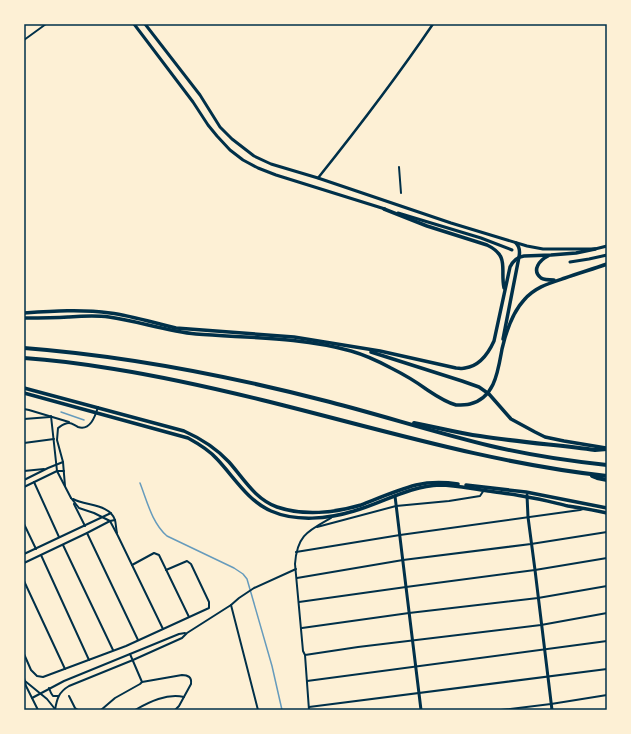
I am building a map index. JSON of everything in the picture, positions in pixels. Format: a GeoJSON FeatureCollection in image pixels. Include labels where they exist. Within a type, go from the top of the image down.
{"type":"FeatureCollection","features":[{"type":"Feature","properties":{"kind":"highway"},"geometry":{"type":"LineString","coordinates":[[24,348],[139,361],[225,377],[329,402],[491,446],[607,465]]}},
{"type":"Feature","properties":{"kind":"highway"},"geometry":{"type":"LineString","coordinates":[[24,358],[43,359],[176,380],[263,400],[443,447],[558,470],[607,476]]}},
{"type":"Feature","properties":{"kind":"highway"},"geometry":{"type":"LineString","coordinates":[[400,421],[465,434],[595,450],[607,449]]}},
{"type":"Feature","properties":{"kind":"highway"},"geometry":{"type":"LineString","coordinates":[[588,474],[607,480]]}},
{"type":"Feature","properties":{"kind":"main road"},"geometry":{"type":"LineString","coordinates":[[134,24],[193,102],[208,125],[230,150],[243,160],[276,175],[481,238],[512,250]]}},
{"type":"Feature","properties":{"kind":"main road"},"geometry":{"type":"LineString","coordinates":[[145,24],[200,95],[220,127],[232,139],[254,156],[271,164],[516,243],[554,250],[595,249]]}},
{"type":"Feature","properties":{"kind":"main road"},"geometry":{"type":"LineString","coordinates":[[384,209],[427,226],[492,247],[500,254],[502,258],[505,291]]}},
{"type":"Feature","properties":{"kind":"main road"},"geometry":{"type":"LineString","coordinates":[[503,348],[519,257],[519,249],[516,243]]}},
{"type":"Feature","properties":{"kind":"main road"},"geometry":{"type":"LineString","coordinates":[[24,313],[56,311],[109,313],[128,316],[176,328],[294,337],[355,347],[456,368],[467,368],[481,361],[492,344],[497,331],[512,263],[519,257],[527,255],[576,253],[607,246]]}},
{"type":"Feature","properties":{"kind":"main road"},"geometry":{"type":"LineString","coordinates":[[551,255],[541,261],[536,269],[537,273],[543,279],[558,280]]}},
{"type":"Feature","properties":{"kind":"main road"},"geometry":{"type":"LineString","coordinates":[[570,262],[607,255]]}},
{"type":"Feature","properties":{"kind":"main road"},"geometry":{"type":"LineString","coordinates":[[24,318],[100,316],[195,334],[249,337],[322,344],[351,351],[374,359],[456,405],[470,404],[479,400],[488,392],[495,381],[512,320],[518,307],[524,299],[542,286],[607,264]]}},
{"type":"Feature","properties":{"kind":"main road"},"geometry":{"type":"LineString","coordinates":[[355,347],[472,384],[489,394],[511,419],[540,434],[564,441],[607,449]]}},
{"type":"Feature","properties":{"kind":"main road"},"geometry":{"type":"LineString","coordinates":[[24,388],[184,431],[199,438],[216,450],[229,462],[256,494],[277,507],[292,511],[317,512],[341,510],[360,505],[416,485],[433,483],[451,483],[607,508]]}},
{"type":"Feature","properties":{"kind":"main road"},"geometry":{"type":"LineString","coordinates":[[24,393],[188,438],[205,448],[216,458],[240,487],[258,504],[283,516],[316,518],[336,515],[354,511],[418,488],[440,486],[456,486],[527,494],[568,506],[607,512]]}},
{"type":"Feature","properties":{"kind":"main road"},"geometry":{"type":"LineString","coordinates":[[527,494],[531,544],[552,710]]}},
{"type":"Feature","properties":{"kind":"main road"},"geometry":{"type":"LineString","coordinates":[[394,496],[416,666],[420,710]]}},
{"type":"Feature","properties":{"kind":"street"},"geometry":{"type":"LineString","coordinates":[[24,40],[46,24]]}},
{"type":"Feature","properties":{"kind":"street"},"geometry":{"type":"LineString","coordinates":[[318,178],[357,129],[433,24]]}},
{"type":"Feature","properties":{"kind":"street"},"geometry":{"type":"LineString","coordinates":[[399,167],[401,193]]}},
{"type":"Feature","properties":{"kind":"street"},"geometry":{"type":"LineString","coordinates":[[24,409],[51,416],[79,427],[86,427],[90,424],[98,407]]}},
{"type":"Feature","properties":{"kind":"street"},"geometry":{"type":"LineString","coordinates":[[24,419],[51,416]]}},
{"type":"Feature","properties":{"kind":"street"},"geometry":{"type":"LineString","coordinates":[[51,416],[57,471],[65,488],[78,508],[110,521],[163,630]]}},
{"type":"Feature","properties":{"kind":"street"},"geometry":{"type":"LineString","coordinates":[[65,488],[63,462],[57,440],[58,428],[63,424],[70,423]]}},
{"type":"Feature","properties":{"kind":"street"},"geometry":{"type":"LineString","coordinates":[[24,443],[53,439],[57,440]]}},
{"type":"Feature","properties":{"kind":"street"},"geometry":{"type":"LineString","coordinates":[[24,480],[63,462]]}},
{"type":"Feature","properties":{"kind":"street"},"geometry":{"type":"LineString","coordinates":[[24,471],[48,468]]}},
{"type":"Feature","properties":{"kind":"street"},"geometry":{"type":"LineString","coordinates":[[24,487],[57,471],[64,471]]}},
{"type":"Feature","properties":{"kind":"street"},"geometry":{"type":"LineString","coordinates":[[34,482],[59,538]]}},
{"type":"Feature","properties":{"kind":"street"},"geometry":{"type":"LineString","coordinates":[[313,528],[396,506],[471,498],[480,496],[484,490]]}},
{"type":"Feature","properties":{"kind":"street"},"geometry":{"type":"LineString","coordinates":[[71,498],[79,502],[101,507],[111,513],[115,520],[118,536]]}},
{"type":"Feature","properties":{"kind":"street"},"geometry":{"type":"LineString","coordinates":[[71,498],[85,526]]}},
{"type":"Feature","properties":{"kind":"street"},"geometry":{"type":"LineString","coordinates":[[296,552],[400,535],[586,508]]}},
{"type":"Feature","properties":{"kind":"street"},"geometry":{"type":"LineString","coordinates":[[24,554],[111,513]]}},
{"type":"Feature","properties":{"kind":"street"},"geometry":{"type":"LineString","coordinates":[[336,515],[313,528],[303,536],[296,552],[296,569],[309,709],[607,668]]}},
{"type":"Feature","properties":{"kind":"street"},"geometry":{"type":"LineString","coordinates":[[24,563],[110,521],[115,520]]}},
{"type":"Feature","properties":{"kind":"street"},"geometry":{"type":"LineString","coordinates":[[24,524],[36,549]]}},
{"type":"Feature","properties":{"kind":"street"},"geometry":{"type":"LineString","coordinates":[[297,578],[403,560],[531,544],[607,532]]}},
{"type":"Feature","properties":{"kind":"street"},"geometry":{"type":"LineString","coordinates":[[87,533],[138,640]]}},
{"type":"Feature","properties":{"kind":"street"},"geometry":{"type":"LineString","coordinates":[[63,545],[113,650]]}},
{"type":"Feature","properties":{"kind":"street"},"geometry":{"type":"LineString","coordinates":[[132,565],[154,553],[159,555],[189,617]]}},
{"type":"Feature","properties":{"kind":"street"},"geometry":{"type":"LineString","coordinates":[[41,555],[89,660]]}},
{"type":"Feature","properties":{"kind":"street"},"geometry":{"type":"LineString","coordinates":[[299,602],[535,570],[607,558]]}},
{"type":"Feature","properties":{"kind":"street"},"geometry":{"type":"LineString","coordinates":[[24,654],[31,670],[36,676],[43,677],[126,646],[209,608],[209,602],[191,564],[187,561],[166,570]]}},
{"type":"Feature","properties":{"kind":"street"},"geometry":{"type":"LineString","coordinates":[[55,709],[58,696],[62,690],[182,638],[186,633],[231,605],[254,588],[296,569]]}},
{"type":"Feature","properties":{"kind":"street"},"geometry":{"type":"LineString","coordinates":[[24,582],[65,669]]}},
{"type":"Feature","properties":{"kind":"street"},"geometry":{"type":"LineString","coordinates":[[302,628],[409,613],[538,598],[607,586]]}},
{"type":"Feature","properties":{"kind":"street"},"geometry":{"type":"LineString","coordinates":[[231,605],[258,710]]}},
{"type":"Feature","properties":{"kind":"street"},"geometry":{"type":"LineString","coordinates":[[305,655],[358,646],[541,625],[607,613]]}},
{"type":"Feature","properties":{"kind":"street"},"geometry":{"type":"LineString","coordinates":[[32,698],[64,681],[179,634],[186,633]]}},
{"type":"Feature","properties":{"kind":"street"},"geometry":{"type":"LineString","coordinates":[[307,681],[607,641]]}},
{"type":"Feature","properties":{"kind":"street"},"geometry":{"type":"LineString","coordinates":[[130,654],[142,682]]}},
{"type":"Feature","properties":{"kind":"street"},"geometry":{"type":"LineString","coordinates":[[101,710],[114,698],[142,682],[186,675],[191,678],[191,684],[179,706],[175,710]]}},
{"type":"Feature","properties":{"kind":"street"},"geometry":{"type":"LineString","coordinates":[[24,678],[26,686],[38,710]]}},
{"type":"Feature","properties":{"kind":"street"},"geometry":{"type":"LineString","coordinates":[[25,681],[47,699],[55,709]]}},
{"type":"Feature","properties":{"kind":"street"},"geometry":{"type":"LineString","coordinates":[[49,688],[53,696],[58,696]]}},
{"type":"Feature","properties":{"kind":"street"},"geometry":{"type":"LineString","coordinates":[[135,710],[148,703],[168,696],[177,695],[184,697]]}},
{"type":"Feature","properties":{"kind":"street"},"geometry":{"type":"LineString","coordinates":[[501,710],[607,695]]}},
{"type":"Feature","properties":{"kind":"street"},"geometry":{"type":"LineString","coordinates":[[69,696],[75,708],[78,710]]}},
{"type":"Feature","properties":{"kind":"waterway"},"geometry":{"type":"LineString","coordinates":[[61,412],[84,420]]}},
{"type":"Feature","properties":{"kind":"waterway"},"geometry":{"type":"LineString","coordinates":[[140,483],[157,525],[167,536],[234,568],[243,574],[247,579],[272,666],[282,710]]}}]}
